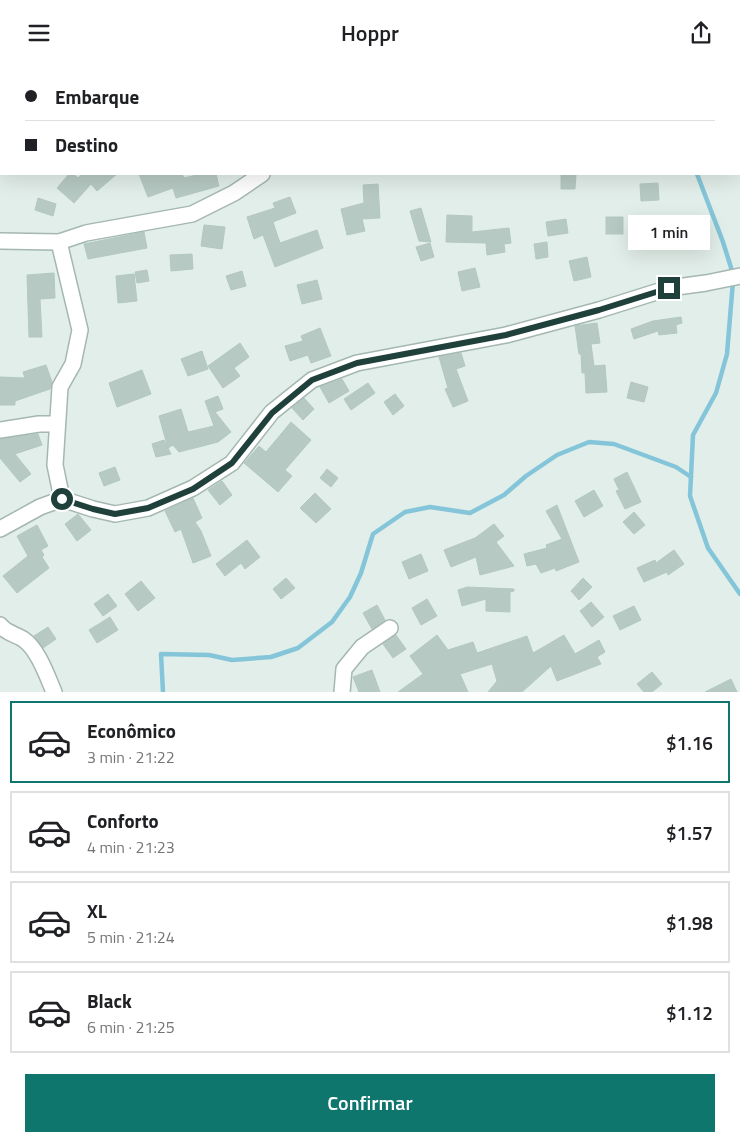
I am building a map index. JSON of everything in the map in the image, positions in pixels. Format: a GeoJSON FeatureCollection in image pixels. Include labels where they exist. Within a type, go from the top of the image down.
{"type":"FeatureCollection","features":[{"type":"Feature","properties":{"kind":"street"},"geometry":{"type":"LineString","coordinates":[[0,241],[59,242],[86,233],[192,213],[234,193],[261,175]]}},
{"type":"Feature","properties":{"kind":"street"},"geometry":{"type":"LineString","coordinates":[[59,242],[80,330],[73,364],[60,387],[56,424],[54,465],[62,499]]}},
{"type":"Feature","properties":{"kind":"street"},"geometry":{"type":"LineString","coordinates":[[0,529],[40,507],[62,499],[115,514],[148,508],[193,489],[232,463],[272,413],[312,380],[357,363],[506,335],[599,310],[669,288],[740,276]]}},
{"type":"Feature","properties":{"kind":"street"},"geometry":{"type":"LineString","coordinates":[[0,430],[56,424]]}},
{"type":"Feature","properties":{"kind":"street"},"geometry":{"type":"LineString","coordinates":[[0,625],[3,630],[24,639],[41,661],[54,692]]}},
{"type":"Feature","properties":{"kind":"street"},"geometry":{"type":"LineString","coordinates":[[342,692],[344,669],[362,647],[390,628]]}},
{"type":"Feature","properties":{"kind":"building"},"geometry":{"type":"Polygon","coordinates":[[[68,175],[74,175],[78,178],[81,175],[116,175],[97,191],[91,184],[74,203],[57,188],[68,175]]]}},
{"type":"Feature","properties":{"kind":"building"},"geometry":{"type":"Polygon","coordinates":[[[139,175],[182,175],[184,178],[197,175],[216,175],[219,186],[176,198],[173,188],[148,197],[139,175]]]}},
{"type":"Feature","properties":{"kind":"building"},"geometry":{"type":"Polygon","coordinates":[[[561,175],[576,175],[575,189],[561,189],[561,175]]]}},
{"type":"Feature","properties":{"kind":"building"},"geometry":{"type":"Polygon","coordinates":[[[658,183],[659,200],[641,201],[640,184],[658,183]]]}},
{"type":"Feature","properties":{"kind":"building"},"geometry":{"type":"Polygon","coordinates":[[[378,184],[380,218],[362,219],[365,231],[347,235],[341,209],[364,203],[363,185],[378,184]]]}},
{"type":"Feature","properties":{"kind":"building"},"geometry":{"type":"Polygon","coordinates":[[[290,197],[296,213],[273,222],[280,243],[317,230],[323,248],[275,267],[263,235],[254,239],[247,217],[275,208],[273,203],[290,197]]]}},
{"type":"Feature","properties":{"kind":"building"},"geometry":{"type":"Polygon","coordinates":[[[38,198],[56,204],[53,216],[35,210],[38,198]]]}},
{"type":"Feature","properties":{"kind":"building"},"geometry":{"type":"Polygon","coordinates":[[[421,208],[431,242],[419,241],[410,211],[421,208]]]}},
{"type":"Feature","properties":{"kind":"building"},"geometry":{"type":"Polygon","coordinates":[[[447,215],[472,216],[472,232],[509,228],[511,243],[504,244],[505,252],[487,255],[486,243],[446,242],[447,215]]]}},
{"type":"Feature","properties":{"kind":"building"},"geometry":{"type":"Polygon","coordinates":[[[606,217],[623,217],[623,234],[606,234],[606,217]]]}},
{"type":"Feature","properties":{"kind":"building"},"geometry":{"type":"Polygon","coordinates":[[[566,219],[568,233],[548,236],[546,222],[566,219]]]}},
{"type":"Feature","properties":{"kind":"building"},"geometry":{"type":"Polygon","coordinates":[[[204,225],[225,227],[222,249],[201,246],[204,225]]]}},
{"type":"Feature","properties":{"kind":"building"},"geometry":{"type":"Polygon","coordinates":[[[645,229],[665,231],[663,248],[643,246],[645,229]]]}},
{"type":"Feature","properties":{"kind":"building"},"geometry":{"type":"Polygon","coordinates":[[[144,232],[147,248],[88,259],[84,244],[144,232]]]}},
{"type":"Feature","properties":{"kind":"building"},"geometry":{"type":"Polygon","coordinates":[[[547,242],[548,257],[536,259],[534,244],[547,242]]]}},
{"type":"Feature","properties":{"kind":"building"},"geometry":{"type":"Polygon","coordinates":[[[430,243],[434,257],[421,261],[416,247],[430,243]]]}},
{"type":"Feature","properties":{"kind":"building"},"geometry":{"type":"Polygon","coordinates":[[[192,254],[193,269],[171,271],[170,255],[192,254]]]}},
{"type":"Feature","properties":{"kind":"building"},"geometry":{"type":"Polygon","coordinates":[[[587,257],[591,277],[574,281],[569,261],[587,257]]]}},
{"type":"Feature","properties":{"kind":"building"},"geometry":{"type":"Polygon","coordinates":[[[475,268],[480,287],[462,291],[458,272],[475,268]]]}},
{"type":"Feature","properties":{"kind":"building"},"geometry":{"type":"Polygon","coordinates":[[[147,270],[149,281],[137,283],[135,272],[147,270]]]}},
{"type":"Feature","properties":{"kind":"building"},"geometry":{"type":"Polygon","coordinates":[[[242,271],[246,286],[231,290],[226,276],[242,271]]]}},
{"type":"Feature","properties":{"kind":"building"},"geometry":{"type":"Polygon","coordinates":[[[54,273],[55,298],[40,299],[42,337],[29,337],[27,275],[54,273]]]}},
{"type":"Feature","properties":{"kind":"building"},"geometry":{"type":"Polygon","coordinates":[[[134,274],[137,301],[118,303],[116,276],[134,274]]]}},
{"type":"Feature","properties":{"kind":"building"},"geometry":{"type":"Polygon","coordinates":[[[317,280],[322,299],[302,304],[297,285],[317,280]]]}},
{"type":"Feature","properties":{"kind":"building"},"geometry":{"type":"Polygon","coordinates":[[[681,317],[682,323],[676,325],[677,333],[659,335],[658,331],[634,339],[631,329],[653,321],[681,317]]]}},
{"type":"Feature","properties":{"kind":"building"},"geometry":{"type":"Polygon","coordinates":[[[597,323],[600,343],[591,344],[594,366],[605,365],[607,392],[586,393],[585,373],[582,373],[581,354],[579,354],[575,326],[597,323]]]}},
{"type":"Feature","properties":{"kind":"building"},"geometry":{"type":"Polygon","coordinates":[[[320,328],[331,356],[311,363],[308,355],[290,361],[285,346],[303,341],[301,336],[320,328]]]}},
{"type":"Feature","properties":{"kind":"building"},"geometry":{"type":"Polygon","coordinates":[[[240,343],[249,357],[234,368],[240,376],[223,388],[208,366],[240,343]]]}},
{"type":"Feature","properties":{"kind":"building"},"geometry":{"type":"Polygon","coordinates":[[[202,351],[208,369],[188,376],[181,359],[202,351]]]}},
{"type":"Feature","properties":{"kind":"building"},"geometry":{"type":"Polygon","coordinates":[[[461,353],[465,366],[456,369],[468,401],[453,407],[445,389],[448,388],[439,357],[461,353]]]}},
{"type":"Feature","properties":{"kind":"building"},"geometry":{"type":"Polygon","coordinates":[[[46,365],[52,382],[50,389],[15,401],[15,405],[0,405],[0,377],[25,378],[23,372],[46,365]]]}},
{"type":"Feature","properties":{"kind":"building"},"geometry":{"type":"Polygon","coordinates":[[[142,370],[151,394],[117,407],[109,383],[142,370]]]}},
{"type":"Feature","properties":{"kind":"building"},"geometry":{"type":"Polygon","coordinates":[[[342,379],[349,391],[329,403],[320,387],[342,379]]]}},
{"type":"Feature","properties":{"kind":"building"},"geometry":{"type":"Polygon","coordinates":[[[631,382],[648,387],[644,402],[627,398],[631,382]]]}},
{"type":"Feature","properties":{"kind":"building"},"geometry":{"type":"Polygon","coordinates":[[[368,383],[375,393],[351,410],[344,399],[368,383]]]}},
{"type":"Feature","properties":{"kind":"building"},"geometry":{"type":"Polygon","coordinates":[[[395,394],[404,406],[393,415],[384,402],[395,394]]]}},
{"type":"Feature","properties":{"kind":"building"},"geometry":{"type":"Polygon","coordinates":[[[218,396],[223,409],[215,412],[231,432],[218,442],[179,452],[173,445],[168,448],[159,416],[181,409],[188,432],[214,426],[205,401],[218,396]]]}},
{"type":"Feature","properties":{"kind":"building"},"geometry":{"type":"Polygon","coordinates":[[[304,398],[314,409],[303,420],[292,408],[304,398]]]}},
{"type":"Feature","properties":{"kind":"building"},"geometry":{"type":"Polygon","coordinates":[[[291,422],[311,440],[285,470],[292,476],[278,492],[244,463],[259,446],[266,452],[291,422]]]}},
{"type":"Feature","properties":{"kind":"building"},"geometry":{"type":"Polygon","coordinates":[[[38,434],[42,445],[15,454],[31,474],[20,482],[0,458],[0,439],[38,434]]]}},
{"type":"Feature","properties":{"kind":"building"},"geometry":{"type":"Polygon","coordinates":[[[164,440],[171,454],[156,457],[152,444],[164,440]]]}},
{"type":"Feature","properties":{"kind":"building"},"geometry":{"type":"Polygon","coordinates":[[[115,467],[120,480],[104,486],[99,473],[115,467]]]}},
{"type":"Feature","properties":{"kind":"building"},"geometry":{"type":"Polygon","coordinates":[[[327,469],[338,478],[331,487],[320,478],[327,469]]]}},
{"type":"Feature","properties":{"kind":"building"},"geometry":{"type":"Polygon","coordinates":[[[627,472],[641,502],[625,509],[616,491],[619,490],[614,479],[627,472]]]}},
{"type":"Feature","properties":{"kind":"building"},"geometry":{"type":"Polygon","coordinates":[[[222,481],[232,495],[220,505],[208,490],[222,481]]]}},
{"type":"Feature","properties":{"kind":"building"},"geometry":{"type":"Polygon","coordinates":[[[594,490],[603,506],[584,517],[575,501],[594,490]]]}},
{"type":"Feature","properties":{"kind":"building"},"geometry":{"type":"Polygon","coordinates":[[[315,493],[331,509],[316,523],[300,508],[315,493]]]}},
{"type":"Feature","properties":{"kind":"building"},"geometry":{"type":"Polygon","coordinates":[[[193,498],[202,518],[195,522],[201,531],[211,556],[193,563],[181,529],[175,532],[165,511],[193,498]]]}},
{"type":"Feature","properties":{"kind":"building"},"geometry":{"type":"Polygon","coordinates":[[[557,505],[579,562],[556,571],[555,568],[541,573],[536,564],[527,566],[524,554],[547,548],[546,545],[562,539],[546,511],[557,505]]]}},
{"type":"Feature","properties":{"kind":"building"},"geometry":{"type":"Polygon","coordinates":[[[634,512],[645,525],[634,534],[623,522],[634,512]]]}},
{"type":"Feature","properties":{"kind":"building"},"geometry":{"type":"Polygon","coordinates":[[[78,514],[91,530],[77,541],[65,524],[78,514]]]}},
{"type":"Feature","properties":{"kind":"building"},"geometry":{"type":"Polygon","coordinates":[[[494,524],[504,536],[496,542],[514,566],[480,575],[476,557],[451,567],[444,550],[475,538],[494,524]]]}},
{"type":"Feature","properties":{"kind":"building"},"geometry":{"type":"Polygon","coordinates":[[[37,525],[48,546],[41,550],[44,555],[42,557],[49,568],[17,593],[3,576],[28,556],[17,536],[37,525]]]}},
{"type":"Feature","properties":{"kind":"building"},"geometry":{"type":"Polygon","coordinates":[[[247,540],[260,557],[245,569],[241,563],[225,576],[216,564],[247,540]]]}},
{"type":"Feature","properties":{"kind":"building"},"geometry":{"type":"Polygon","coordinates":[[[674,550],[684,564],[668,575],[667,572],[644,582],[637,568],[655,560],[656,563],[674,550]]]}},
{"type":"Feature","properties":{"kind":"building"},"geometry":{"type":"Polygon","coordinates":[[[421,554],[428,571],[409,579],[402,562],[421,554]]]}},
{"type":"Feature","properties":{"kind":"building"},"geometry":{"type":"Polygon","coordinates":[[[286,578],[295,588],[281,599],[273,589],[286,578]]]}},
{"type":"Feature","properties":{"kind":"building"},"geometry":{"type":"Polygon","coordinates":[[[583,578],[592,587],[579,600],[571,591],[583,578]]]}},
{"type":"Feature","properties":{"kind":"building"},"geometry":{"type":"Polygon","coordinates":[[[141,581],[155,598],[138,611],[125,594],[141,581]]]}},
{"type":"Feature","properties":{"kind":"building"},"geometry":{"type":"Polygon","coordinates":[[[467,587],[514,589],[514,591],[510,592],[510,612],[486,611],[486,599],[462,606],[458,590],[467,587]]]}},
{"type":"Feature","properties":{"kind":"building"},"geometry":{"type":"Polygon","coordinates":[[[108,594],[117,606],[103,616],[94,604],[108,594]]]}},
{"type":"Feature","properties":{"kind":"building"},"geometry":{"type":"Polygon","coordinates":[[[427,599],[437,616],[421,625],[412,608],[427,599]]]}},
{"type":"Feature","properties":{"kind":"building"},"geometry":{"type":"Polygon","coordinates":[[[591,602],[604,617],[592,627],[580,611],[591,602]]]}},
{"type":"Feature","properties":{"kind":"building"},"geometry":{"type":"Polygon","coordinates":[[[377,605],[385,620],[372,629],[363,613],[377,605]]]}},
{"type":"Feature","properties":{"kind":"building"},"geometry":{"type":"Polygon","coordinates":[[[634,606],[641,620],[620,630],[613,616],[634,606]]]}},
{"type":"Feature","properties":{"kind":"building"},"geometry":{"type":"Polygon","coordinates":[[[110,617],[118,630],[97,643],[89,630],[110,617]]]}},
{"type":"Feature","properties":{"kind":"building"},"geometry":{"type":"Polygon","coordinates":[[[48,627],[56,639],[43,648],[34,636],[48,627]]]}},
{"type":"Feature","properties":{"kind":"building"},"geometry":{"type":"Polygon","coordinates":[[[396,635],[406,649],[393,658],[383,644],[396,635]]]}},
{"type":"Feature","properties":{"kind":"building"},"geometry":{"type":"Polygon","coordinates":[[[437,635],[448,650],[473,642],[477,653],[527,636],[533,653],[564,635],[575,654],[599,640],[605,652],[597,657],[601,664],[557,681],[551,666],[522,692],[488,692],[497,681],[492,664],[460,674],[468,692],[398,692],[423,674],[410,656],[437,635]]]}},
{"type":"Feature","properties":{"kind":"building"},"geometry":{"type":"Polygon","coordinates":[[[372,670],[380,692],[359,692],[353,677],[372,670]]]}},
{"type":"Feature","properties":{"kind":"building"},"geometry":{"type":"Polygon","coordinates":[[[652,672],[662,684],[652,692],[644,692],[637,684],[652,672]]]}},
{"type":"Feature","properties":{"kind":"building"},"geometry":{"type":"Polygon","coordinates":[[[731,679],[737,692],[705,692],[731,679]]]}},
{"type":"Feature","properties":{"kind":"waterway"},"geometry":{"type":"LineString","coordinates":[[697,175],[733,274]]}},
{"type":"Feature","properties":{"kind":"waterway"},"geometry":{"type":"LineString","coordinates":[[733,281],[727,354],[716,393],[693,435],[690,496],[708,548],[740,594]]}},
{"type":"Feature","properties":{"kind":"waterway"},"geometry":{"type":"LineString","coordinates":[[163,692],[161,654],[209,655],[232,660],[271,657],[298,648],[332,622],[350,597],[361,573],[373,534],[405,512],[430,507],[470,513],[504,495],[526,476],[557,455],[589,442],[614,444],[676,467],[691,477]]}},
{"type":"Feature","properties":{"kind":"route"},"geometry":{"type":"LineString","coordinates":[[62,499],[115,514],[148,508],[193,489],[232,463],[272,413],[312,380],[357,363],[506,335],[599,310],[669,288]]}}]}
